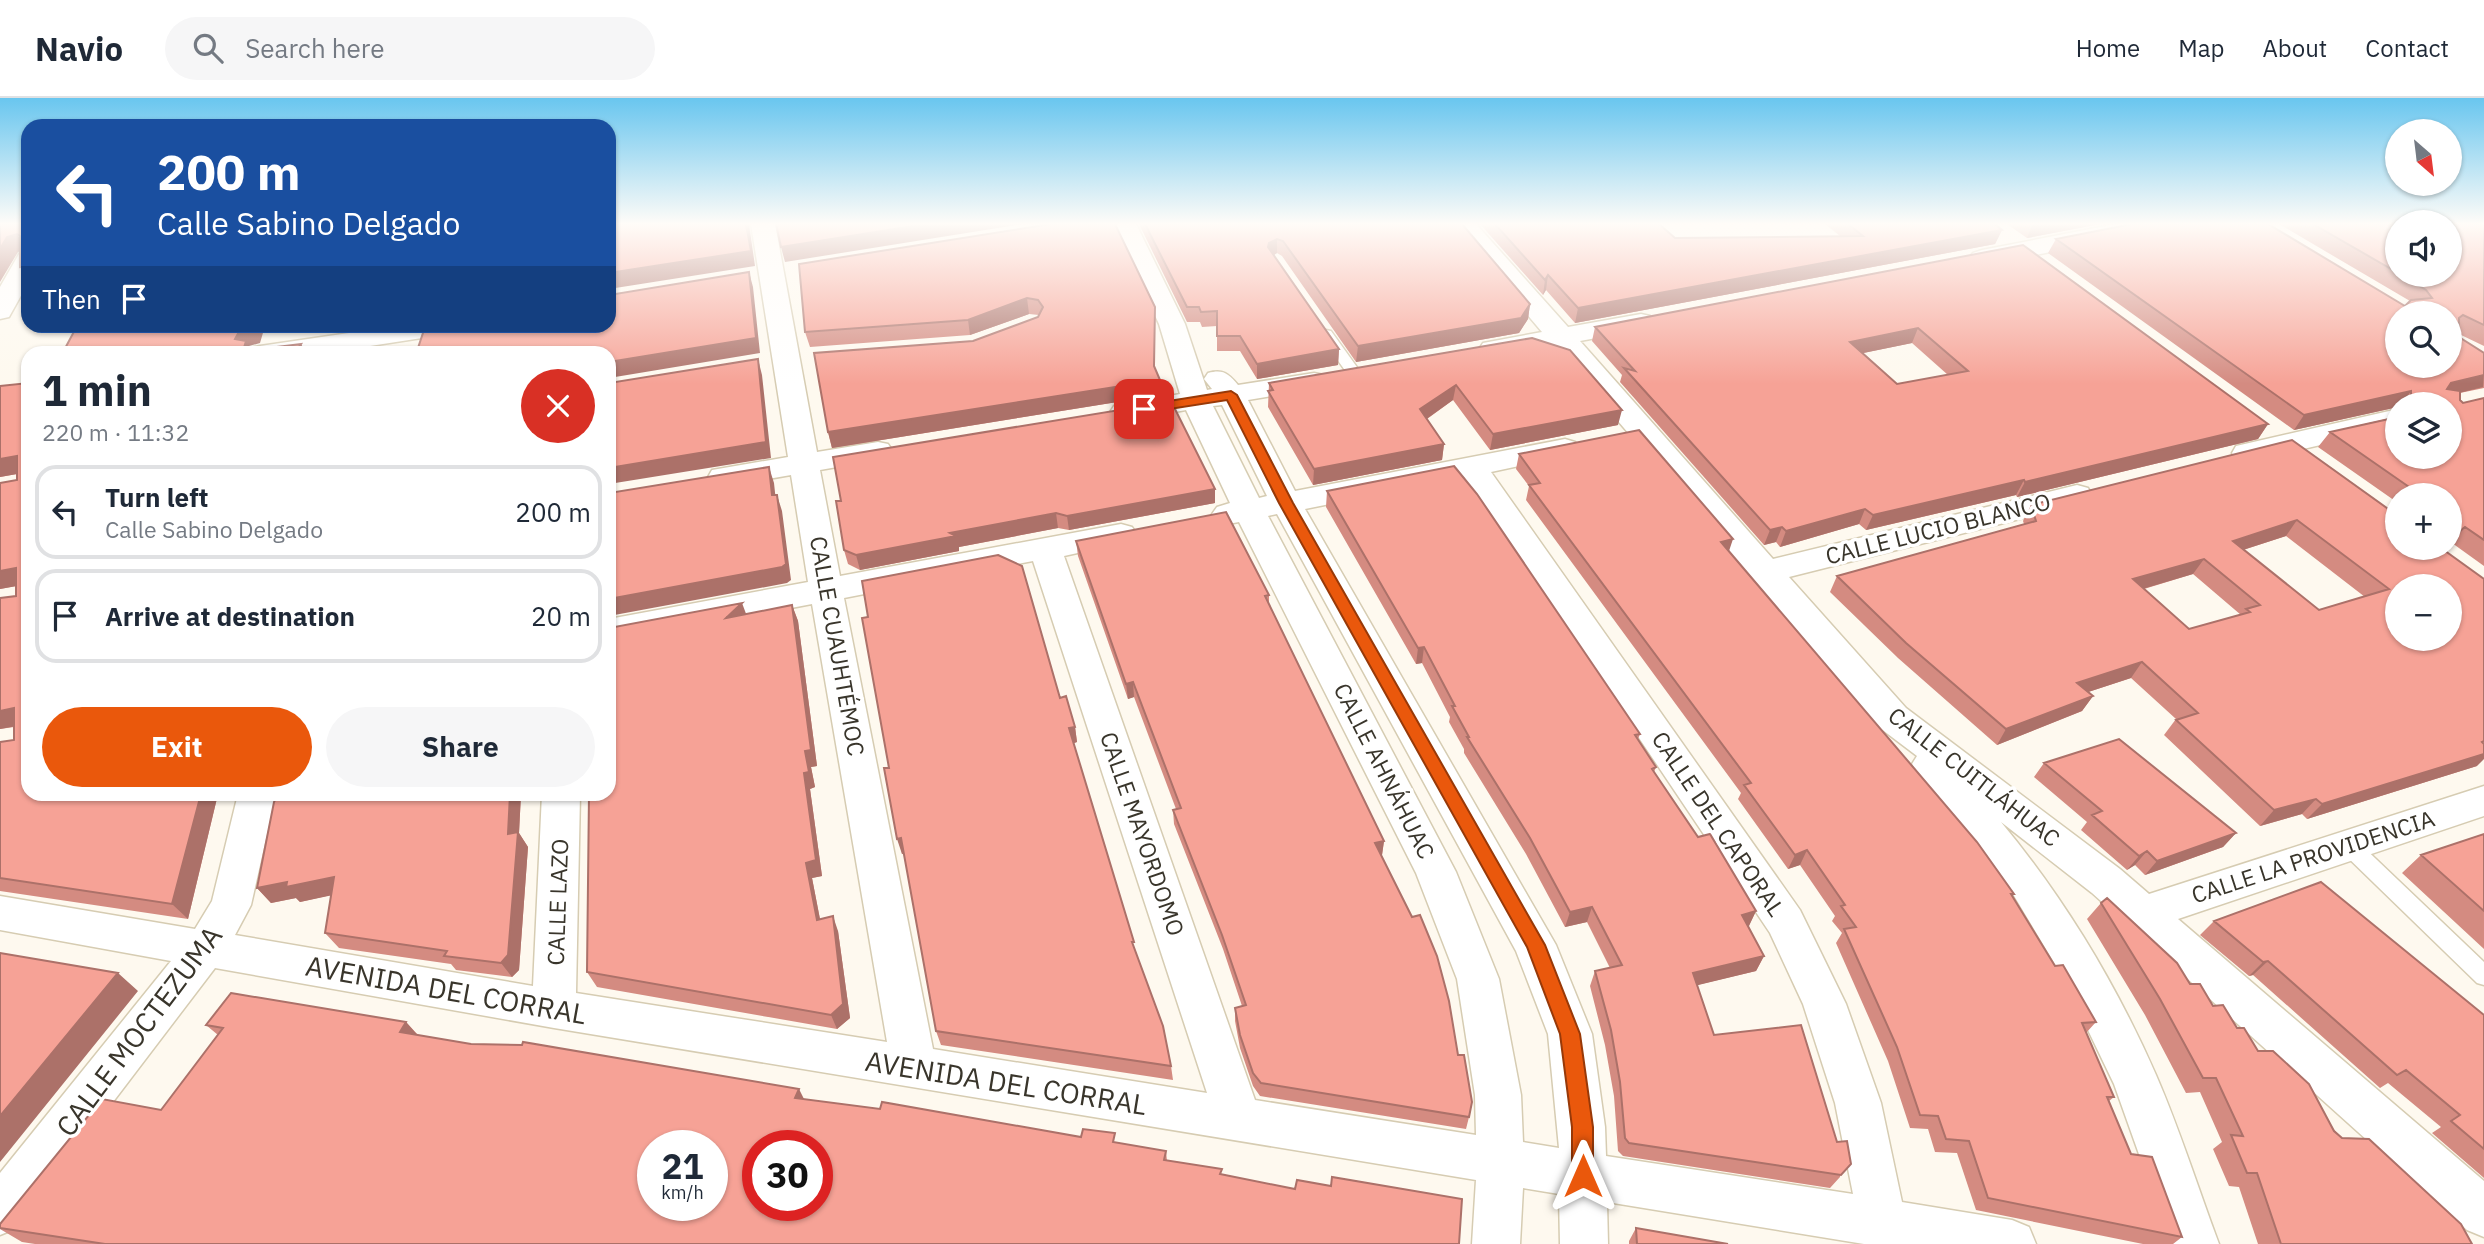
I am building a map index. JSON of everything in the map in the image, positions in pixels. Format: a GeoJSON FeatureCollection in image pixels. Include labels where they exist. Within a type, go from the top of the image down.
{"type":"FeatureCollection","features":[{"type":"Feature","properties":{"kind":"street"},"geometry":{"type":"LineString","coordinates":[[8,305],[20,277]]}},
{"type":"Feature","properties":{"kind":"street","name":"CALLE CUAUHTÉMOC"},"geometry":{"type":"LineString","coordinates":[[772,277],[914,1068]]}},
{"type":"Feature","properties":{"kind":"street","name":"CALLE AHNÁHUAC"},"geometry":{"type":"LineString","coordinates":[[1150,277],[1267,507],[1436,872],[1478,979],[1499,1095],[1500,1163],[1496,1244]]}},
{"type":"Feature","properties":{"kind":"street","name":"CALLE CUITLÁHUAC"},"geometry":{"type":"LineString","coordinates":[[1509,277],[1560,337],[1616,437],[1765,572],[1893,718],[2106,881],[2484,1213]]}},
{"type":"Feature","properties":{"kind":"street"},"geometry":{"type":"LineString","coordinates":[[1464,354],[1669,317]]}},
{"type":"Feature","properties":{"kind":"street"},"geometry":{"type":"LineString","coordinates":[[315,346],[402,333]]}},
{"type":"Feature","properties":{"kind":"street"},"geometry":{"type":"LineString","coordinates":[[1101,416],[1382,369]]}},
{"type":"Feature","properties":{"kind":"street"},"geometry":{"type":"LineString","coordinates":[[2220,459],[2276,435],[2385,420]]}},
{"type":"Feature","properties":{"kind":"street"},"geometry":{"type":"LineString","coordinates":[[2276,435],[2320,467]]}},
{"type":"Feature","properties":{"kind":"street"},"geometry":{"type":"LineString","coordinates":[[1194,520],[1616,437]]}},
{"type":"Feature","properties":{"kind":"street"},"geometry":{"type":"LineString","coordinates":[[700,481],[899,448]]}},
{"type":"Feature","properties":{"kind":"street","name":"CALLE DEL CAPORAL"},"geometry":{"type":"LineString","coordinates":[[1472,466],[1785,922],[1824,1004],[1858,1103],[1882,1221]]}},
{"type":"Feature","properties":{"kind":"street","name":"CALLE LUCIO BLANCO"},"geometry":{"type":"LineString","coordinates":[[1765,572],[2100,489]]}},
{"type":"Feature","properties":{"kind":"street","name":"CALLE AHNÁHUAC"},"geometry":{"type":"LineString","coordinates":[[1267,507],[1535,945],[1570,1034],[1583,1127],[1584,1244]]}},
{"type":"Feature","properties":{"kind":"street"},"geometry":{"type":"LineString","coordinates":[[616,630],[1154,528]]}},
{"type":"Feature","properties":{"kind":"street","name":"CALLE MAYORDOMO"},"geometry":{"type":"LineString","coordinates":[[1045,548],[1240,1121]]}},
{"type":"Feature","properties":{"kind":"street"},"geometry":{"type":"LineString","coordinates":[[1893,718],[2028,882],[2076,961],[2135,1079],[2195,1244]]}},
{"type":"Feature","properties":{"kind":"street","name":"CALLE MOCTEZUMA"},"geometry":{"type":"LineString","coordinates":[[0,1212],[206,948],[231,905],[255,801]]}},
{"type":"Feature","properties":{"kind":"street","name":"CALLE LAZO"},"geometry":{"type":"LineString","coordinates":[[554,1009],[561,801]]}},
{"type":"Feature","properties":{"kind":"street","name":"CALLE LA PROVIDENCIA"},"geometry":{"type":"LineString","coordinates":[[2143,913],[2484,801]]}},
{"type":"Feature","properties":{"kind":"street","name":"AVENIDA DEL CORRAL"},"geometry":{"type":"LineString","coordinates":[[0,913],[554,1009],[2012,1244]]}},
{"type":"Feature","properties":{"kind":"lane"},"geometry":{"type":"LineString","coordinates":[[1318,323],[1354,373]]}},
{"type":"Feature","properties":{"kind":"lane"},"geometry":{"type":"LineString","coordinates":[[2348,845],[2484,976]]}},
{"type":"Feature","properties":{"kind":"building"},"geometry":{"type":"Polygon","coordinates":[[[716,277],[750,277],[756,338],[616,361],[616,346],[419,346],[423,333],[616,333],[616,294],[716,277]]]}},
{"type":"Feature","properties":{"kind":"building"},"geometry":{"type":"Polygon","coordinates":[[[800,277],[1141,277],[1155,307],[1154,366],[1160,380],[828,432],[814,353],[973,341],[1038,317],[1043,307],[1038,300],[1027,298],[968,320],[805,332],[800,277]]]}},
{"type":"Feature","properties":{"kind":"building"},"geometry":{"type":"Polygon","coordinates":[[[1172,277],[1289,277],[1339,349],[1257,364],[1240,336],[1217,336],[1217,311],[1201,312],[1199,307],[1187,307],[1172,277]]]}},
{"type":"Feature","properties":{"kind":"building"},"geometry":{"type":"Polygon","coordinates":[[[1309,277],[1507,277],[1530,304],[1521,318],[1358,346],[1309,277]]]}},
{"type":"Feature","properties":{"kind":"building"},"geometry":{"type":"Polygon","coordinates":[[[1550,277],[1744,277],[1578,308],[1550,277]]]}},
{"type":"Feature","properties":{"kind":"building"},"geometry":{"type":"Polygon","coordinates":[[[1853,277],[2067,277],[2268,424],[1873,515],[1865,509],[1786,531],[1782,527],[1770,530],[1624,368],[1635,371],[1595,327],[1853,277]],[[1918,328],[1850,342],[1897,384],[1968,371],[1918,328]]]}},
{"type":"Feature","properties":{"kind":"building"},"geometry":{"type":"Polygon","coordinates":[[[2110,277],[2357,277],[2397,301],[2385,301],[2385,378],[2462,378],[2462,339],[2484,353],[2484,375],[2451,383],[2447,389],[2460,392],[2385,392],[2385,397],[2304,415],[2110,277]]]}},
{"type":"Feature","properties":{"kind":"building"},"geometry":{"type":"Polygon","coordinates":[[[2462,277],[2484,277],[2484,325],[2463,315],[2462,301],[2410,301],[2432,298],[2421,287],[2462,287],[2462,277]]]}},
{"type":"Feature","properties":{"kind":"building"},"geometry":{"type":"Polygon","coordinates":[[[73,333],[238,333],[235,339],[246,341],[244,346],[66,346],[73,333]]]}},
{"type":"Feature","properties":{"kind":"building"},"geometry":{"type":"Polygon","coordinates":[[[1532,338],[1570,350],[1622,410],[1493,434],[1456,385],[1420,409],[1444,444],[1314,469],[1268,391],[1273,390],[1269,383],[1532,338]]]}},
{"type":"Feature","properties":{"kind":"building"},"geometry":{"type":"Polygon","coordinates":[[[758,359],[766,442],[616,467],[616,382],[758,359]]]}},
{"type":"Feature","properties":{"kind":"building"},"geometry":{"type":"Polygon","coordinates":[[[21,384],[21,801],[199,801],[172,904],[0,878],[0,742],[14,740],[14,708],[0,711],[0,598],[16,596],[16,568],[0,571],[0,483],[17,480],[17,456],[0,459],[0,386],[21,384]]]}},
{"type":"Feature","properties":{"kind":"building"},"geometry":{"type":"Polygon","coordinates":[[[2484,398],[2484,540],[2465,527],[2462,529],[2462,483],[2403,483],[2330,432],[2385,420],[2385,469],[2462,469],[2462,402],[2484,398]]]}},
{"type":"Feature","properties":{"kind":"building"},"geometry":{"type":"Polygon","coordinates":[[[1168,402],[1170,407],[1174,407],[1215,489],[1067,516],[1056,513],[950,533],[956,536],[856,555],[844,550],[836,501],[841,501],[833,457],[1168,402]]]}},
{"type":"Feature","properties":{"kind":"building"},"geometry":{"type":"Polygon","coordinates":[[[1639,430],[1733,539],[1721,542],[1977,842],[2014,894],[2011,894],[2055,966],[2063,965],[2096,1022],[2082,1023],[2114,1097],[2107,1097],[2131,1154],[2152,1157],[2182,1237],[1988,1198],[1969,1141],[1946,1139],[1938,1116],[1920,1115],[1897,1047],[1844,929],[1856,927],[1841,906],[1845,905],[1807,850],[1795,855],[1744,785],[1751,783],[1529,485],[1540,483],[1519,454],[1639,430]]]}},
{"type":"Feature","properties":{"kind":"building"},"geometry":{"type":"Polygon","coordinates":[[[2292,440],[2385,507],[2385,560],[2458,560],[2484,579],[2484,754],[2322,804],[2316,799],[2274,810],[2176,720],[2198,713],[2142,662],[2077,683],[2093,696],[2006,729],[1906,643],[1837,576],[2036,521],[2031,505],[2292,440]],[[2297,520],[2233,541],[2319,610],[2385,590],[2385,651],[2462,651],[2462,574],[2385,574],[2385,586],[2297,520]],[[2204,559],[2133,579],[2189,629],[2250,612],[2246,609],[2260,605],[2204,559]]]}},
{"type":"Feature","properties":{"kind":"building"},"geometry":{"type":"Polygon","coordinates":[[[1454,466],[1477,494],[1640,734],[1635,735],[1656,767],[1652,769],[1698,837],[1710,834],[1756,911],[1742,915],[1764,956],[1693,973],[1714,1035],[1801,1025],[1837,1142],[1847,1141],[1851,1164],[1841,1175],[1629,1143],[1625,1138],[1620,1082],[1611,1030],[1595,971],[1622,965],[1592,907],[1570,912],[1530,838],[1467,737],[1452,706],[1455,706],[1424,647],[1418,648],[1327,491],[1454,466]]]}},
{"type":"Feature","properties":{"kind":"building"},"geometry":{"type":"Polygon","coordinates":[[[769,467],[772,495],[777,495],[786,564],[782,567],[616,598],[616,492],[769,467]]]}},
{"type":"Feature","properties":{"kind":"building"},"geometry":{"type":"Polygon","coordinates":[[[1226,512],[1269,595],[1265,596],[1384,841],[1375,843],[1412,917],[1420,915],[1437,956],[1449,1001],[1458,1055],[1464,1055],[1472,1102],[1469,1117],[1261,1083],[1253,1073],[1240,1035],[1235,1008],[1246,1005],[1173,810],[1181,808],[1133,682],[1126,684],[1076,541],[1226,512]]]}},
{"type":"Feature","properties":{"kind":"building"},"geometry":{"type":"Polygon","coordinates":[[[998,555],[1022,566],[1060,698],[1066,696],[1075,727],[1069,728],[1132,942],[1163,1026],[1171,1066],[936,1031],[901,838],[897,839],[884,768],[889,768],[862,618],[868,617],[862,581],[998,555]]]}},
{"type":"Feature","properties":{"kind":"building"},"geometry":{"type":"Polygon","coordinates":[[[742,603],[726,618],[792,605],[811,750],[805,751],[809,772],[804,773],[816,860],[806,863],[817,920],[833,916],[843,1004],[831,1015],[587,972],[589,801],[616,801],[616,627],[742,603]]]}},
{"type":"Feature","properties":{"kind":"building"},"geometry":{"type":"Polygon","coordinates":[[[2119,739],[2236,833],[2157,861],[2147,851],[2139,856],[2092,815],[2102,811],[2044,763],[2119,739]]]}},
{"type":"Feature","properties":{"kind":"building"},"geometry":{"type":"Polygon","coordinates":[[[510,801],[508,834],[518,832],[508,955],[501,963],[444,956],[447,951],[325,933],[334,877],[286,887],[287,882],[257,888],[274,802],[510,801]]]}},
{"type":"Feature","properties":{"kind":"building"},"geometry":{"type":"Polygon","coordinates":[[[2484,834],[2484,911],[2421,855],[2484,834]]]}},
{"type":"Feature","properties":{"kind":"building"},"geometry":{"type":"Polygon","coordinates":[[[2321,882],[2484,1015],[2484,1149],[2451,1121],[2460,1115],[2406,1070],[2397,1075],[2268,961],[2263,962],[2214,921],[2321,882]]]}},
{"type":"Feature","properties":{"kind":"building"},"geometry":{"type":"Polygon","coordinates":[[[2107,898],[2177,963],[2190,984],[2200,984],[2213,1006],[2223,1005],[2237,1028],[2244,1028],[2258,1051],[2273,1051],[2309,1084],[2334,1131],[2342,1138],[2369,1139],[2461,1224],[2472,1244],[2281,1244],[2257,1173],[2247,1173],[2231,1135],[2243,1136],[2216,1078],[2203,1078],[2160,999],[2101,903],[2107,898]]]}},
{"type":"Feature","properties":{"kind":"building"},"geometry":{"type":"Polygon","coordinates":[[[0,953],[118,973],[0,1116],[0,953]]]}},
{"type":"Feature","properties":{"kind":"building"},"geometry":{"type":"Polygon","coordinates":[[[231,993],[406,1022],[400,1032],[471,1044],[522,1045],[523,1042],[799,1089],[795,1098],[880,1109],[882,1102],[1081,1137],[1083,1129],[1115,1133],[1113,1142],[1166,1151],[1164,1160],[1222,1169],[1220,1174],[1295,1189],[1297,1180],[1331,1186],[1332,1177],[1462,1199],[1459,1244],[105,1244],[0,1228],[0,1224],[102,1099],[161,1110],[223,1028],[206,1025],[231,993]]]}},
{"type":"Feature","properties":{"kind":"building"},"geometry":{"type":"Polygon","coordinates":[[[1636,1228],[1728,1244],[1637,1244],[1636,1228]]]}},
{"type":"Feature","properties":{"kind":"route"},"geometry":{"type":"LineString","coordinates":[[1144,409],[1231,395],[1286,503],[1535,945],[1570,1034],[1583,1127],[1583,1176]]}}]}
